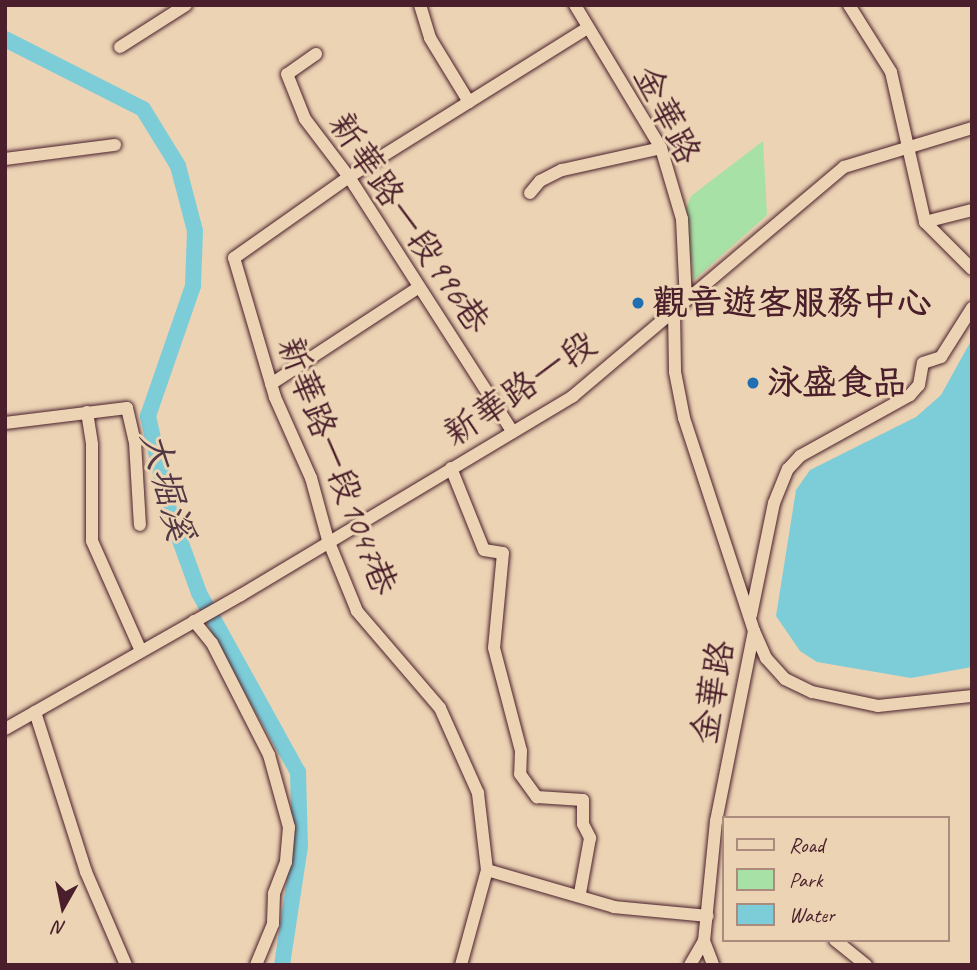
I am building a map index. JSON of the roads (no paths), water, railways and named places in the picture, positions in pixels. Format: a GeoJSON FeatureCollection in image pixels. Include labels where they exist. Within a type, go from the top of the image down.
{"type":"FeatureCollection","features":[{"type":"Feature","properties":{"kind":"street"},"geometry":{"type":"LineString","coordinates":[[120,47],[186,5]]}},
{"type":"Feature","properties":{"kind":"street"},"geometry":{"type":"LineString","coordinates":[[420,5],[430,38],[469,102]]}},
{"type":"Feature","properties":{"kind":"street","name":"金華路"},"geometry":{"type":"LineString","coordinates":[[575,5],[661,148],[682,219],[686,300]]}},
{"type":"Feature","properties":{"kind":"street"},"geometry":{"type":"LineString","coordinates":[[849,5],[891,72],[905,145],[925,222],[972,269]]}},
{"type":"Feature","properties":{"kind":"street"},"geometry":{"type":"LineString","coordinates":[[349,177],[587,28]]}},
{"type":"Feature","properties":{"kind":"street","name":"新華路一段996巷"},"geometry":{"type":"LineString","coordinates":[[316,54],[287,74],[304,119],[349,177],[513,432]]}},
{"type":"Feature","properties":{"kind":"street","name":"新華路一段"},"geometry":{"type":"LineString","coordinates":[[5,729],[229,601],[573,396],[844,167],[905,145],[972,128]]}},
{"type":"Feature","properties":{"kind":"street"},"geometry":{"type":"LineString","coordinates":[[5,159],[115,145]]}},
{"type":"Feature","properties":{"kind":"street"},"geometry":{"type":"LineString","coordinates":[[530,193],[540,181],[562,170],[661,148]]}},
{"type":"Feature","properties":{"kind":"street","name":"新華路一段1047巷"},"geometry":{"type":"LineString","coordinates":[[349,177],[234,258],[271,384],[311,478],[328,540],[357,611],[422,683],[467,761],[486,829],[487,870],[461,965]]}},
{"type":"Feature","properties":{"kind":"street"},"geometry":{"type":"LineString","coordinates":[[925,222],[972,210]]}},
{"type":"Feature","properties":{"kind":"street"},"geometry":{"type":"LineString","coordinates":[[271,384],[419,287]]}},
{"type":"Feature","properties":{"kind":"street"},"geometry":{"type":"LineString","coordinates":[[751,617],[774,503],[788,469],[800,456],[910,396],[919,385],[923,363],[941,357],[972,307]]}},
{"type":"Feature","properties":{"kind":"street","name":"金華路"},"geometry":{"type":"LineString","coordinates":[[674,312],[675,372],[684,418],[754,631],[724,816]]}},
{"type":"Feature","properties":{"kind":"street"},"geometry":{"type":"LineString","coordinates":[[5,423],[127,408],[135,442],[140,525]]}},
{"type":"Feature","properties":{"kind":"street"},"geometry":{"type":"LineString","coordinates":[[87,412],[92,445],[92,541],[141,651]]}},
{"type":"Feature","properties":{"kind":"street"},"geometry":{"type":"LineString","coordinates":[[451,468],[484,550],[503,553],[494,648],[521,751],[520,774],[537,797],[561,802],[583,800],[583,824],[590,838],[580,893]]}},
{"type":"Feature","properties":{"kind":"street"},"geometry":{"type":"LineString","coordinates":[[194,621],[212,643],[269,755],[289,827],[286,862],[274,894],[273,924],[256,965]]}},
{"type":"Feature","properties":{"kind":"street"},"geometry":{"type":"LineString","coordinates":[[754,631],[766,658],[785,679],[812,692],[878,706],[924,705],[972,696]]}},
{"type":"Feature","properties":{"kind":"street"},"geometry":{"type":"LineString","coordinates":[[35,712],[86,872],[127,965]]}},
{"type":"Feature","properties":{"kind":"street","name":"金華路"},"geometry":{"type":"LineString","coordinates":[[713,965],[704,941],[722,828]]}},
{"type":"Feature","properties":{"kind":"street"},"geometry":{"type":"LineString","coordinates":[[487,870],[580,893],[614,906],[708,916]]}},
{"type":"Feature","properties":{"kind":"street"},"geometry":{"type":"LineString","coordinates":[[690,965],[704,941]]}},
{"type":"Feature","properties":{"kind":"street"},"geometry":{"type":"LineString","coordinates":[[837,942],[866,965]]}},
{"type":"Feature","properties":{"kind":"water"},"geometry":{"type":"Polygon","coordinates":[[[972,339],[972,667],[911,678],[817,662],[800,651],[776,616],[796,490],[810,470],[916,417],[941,395],[972,339]]]}},
{"type":"Feature","properties":{"kind":"waterway","name":"大堀溪"},"geometry":{"type":"LineString","coordinates":[[5,39],[143,109],[178,166],[195,231],[193,286],[148,416],[169,510],[199,593],[298,772],[300,846],[282,965]]}},
{"type":"Feature","properties":{"kind":"place","name":"觀音遊客服務中心"},"geometry":{"type":"Point","coordinates":[638,303]}},
{"type":"Feature","properties":{"kind":"place","name":"泳盛食品"},"geometry":{"type":"Point","coordinates":[753,383]}}]}
